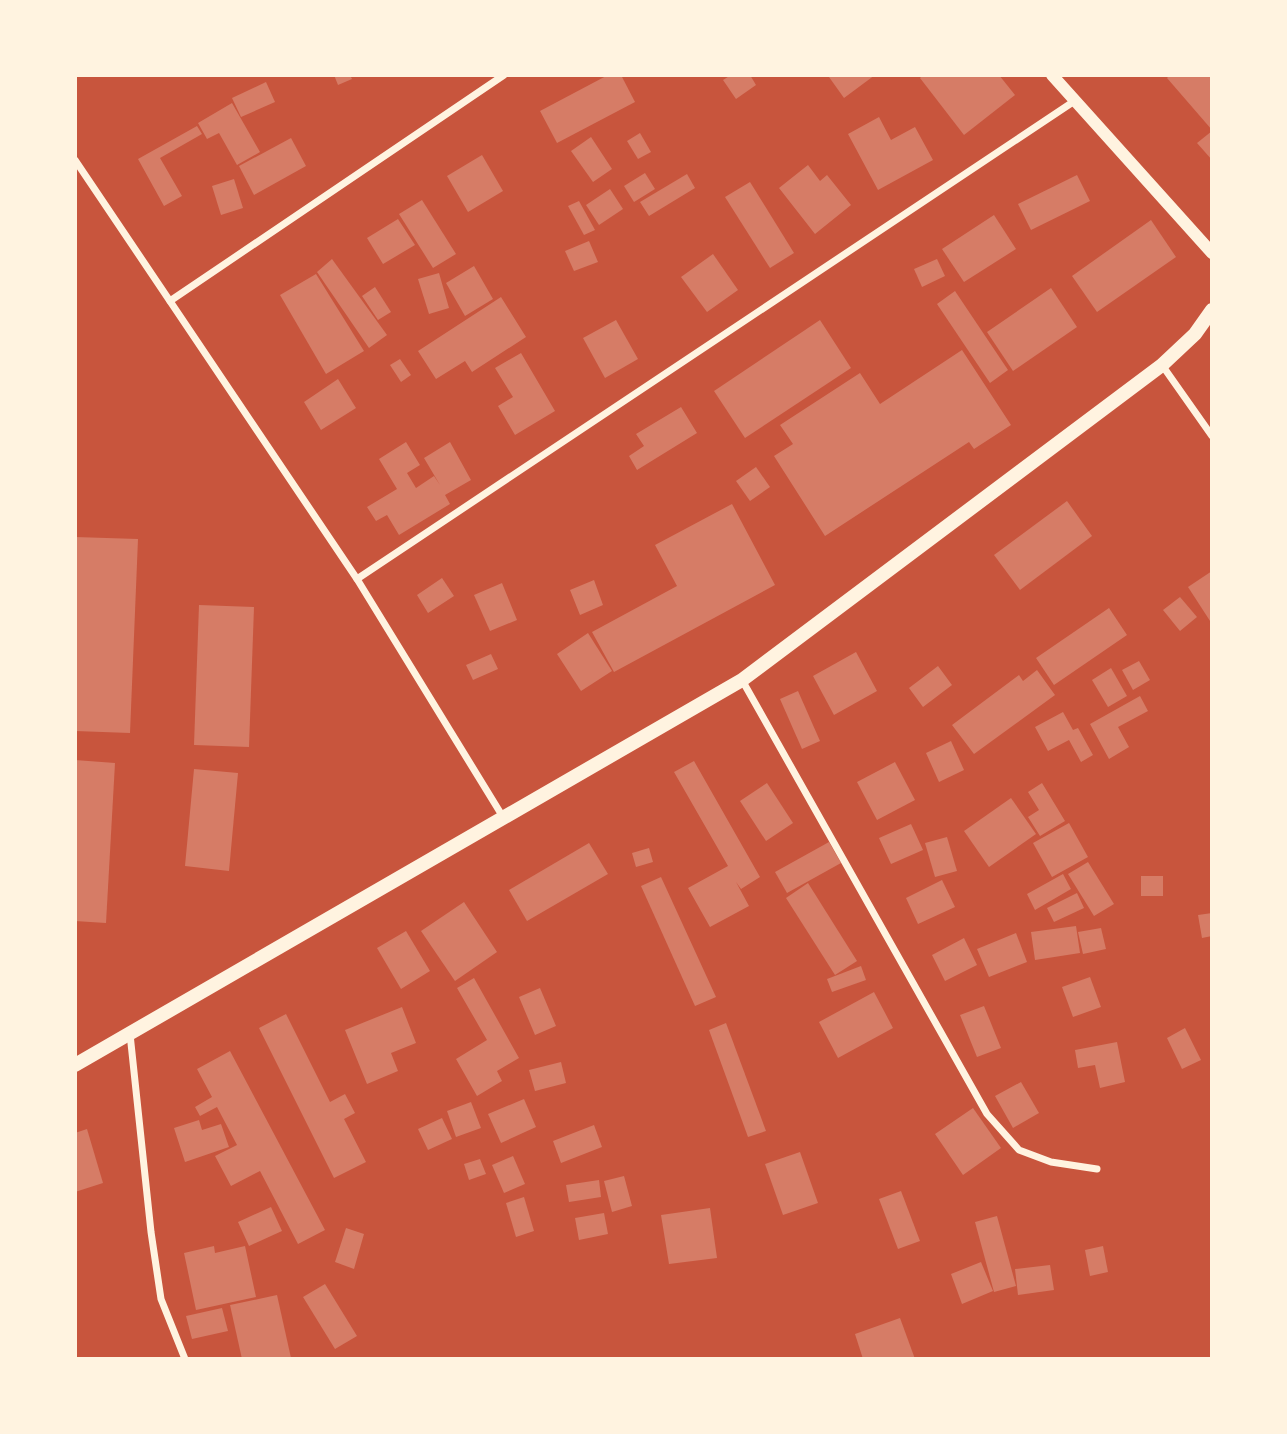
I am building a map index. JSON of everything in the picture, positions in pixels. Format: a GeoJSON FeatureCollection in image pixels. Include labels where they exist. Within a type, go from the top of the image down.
{"type":"FeatureCollection","features":[{"type":"Feature","properties":{"kind":"main road"},"geometry":{"type":"LineString","coordinates":[[75,1065],[742,680],[1163,365],[1195,334],[1212,310]]}},
{"type":"Feature","properties":{"kind":"main road"},"geometry":{"type":"LineString","coordinates":[[1195,334],[1212,325]]}},
{"type":"Feature","properties":{"kind":"street"},"geometry":{"type":"LineString","coordinates":[[170,301],[504,75]]}},
{"type":"Feature","properties":{"kind":"street"},"geometry":{"type":"LineString","coordinates":[[1052,75],[1212,253]]}},
{"type":"Feature","properties":{"kind":"street"},"geometry":{"type":"LineString","coordinates":[[357,579],[1076,100]]}},
{"type":"Feature","properties":{"kind":"street"},"geometry":{"type":"LineString","coordinates":[[75,160],[357,579],[504,818]]}},
{"type":"Feature","properties":{"kind":"street"},"geometry":{"type":"LineString","coordinates":[[1163,365],[1212,436]]}},
{"type":"Feature","properties":{"kind":"street"},"geometry":{"type":"LineString","coordinates":[[742,680],[987,1114],[1019,1150],[1051,1162],[1097,1168]]}},
{"type":"Feature","properties":{"kind":"street"},"geometry":{"type":"LineString","coordinates":[[130,1033],[151,1232],[161,1299],[185,1359]]}},
{"type":"Feature","properties":{"kind":"building"},"geometry":{"type":"Polygon","coordinates":[[[334,75],[350,75],[352,79],[338,85],[334,75]]]}},
{"type":"Feature","properties":{"kind":"building"},"geometry":{"type":"Polygon","coordinates":[[[608,75],[621,75],[635,102],[557,143],[540,111],[608,75]]]}},
{"type":"Feature","properties":{"kind":"building"},"geometry":{"type":"Polygon","coordinates":[[[731,75],[750,75],[756,85],[736,99],[723,80],[731,75]]]}},
{"type":"Feature","properties":{"kind":"building"},"geometry":{"type":"Polygon","coordinates":[[[875,75],[844,98],[829,77],[875,75]]]}},
{"type":"Feature","properties":{"kind":"building"},"geometry":{"type":"Polygon","coordinates":[[[923,75],[999,75],[1015,95],[964,135],[920,78],[923,75]]]}},
{"type":"Feature","properties":{"kind":"building"},"geometry":{"type":"Polygon","coordinates":[[[1170,75],[1212,75],[1212,130],[1167,78],[1170,75]]]}},
{"type":"Feature","properties":{"kind":"building"},"geometry":{"type":"Polygon","coordinates":[[[266,82],[275,102],[241,117],[232,98],[266,82]]]}},
{"type":"Feature","properties":{"kind":"building"},"geometry":{"type":"Polygon","coordinates":[[[232,103],[260,152],[237,165],[219,133],[207,139],[198,123],[232,103]]]}},
{"type":"Feature","properties":{"kind":"building"},"geometry":{"type":"Polygon","coordinates":[[[879,117],[891,140],[915,127],[933,160],[878,190],[848,134],[879,117]]]}},
{"type":"Feature","properties":{"kind":"building"},"geometry":{"type":"Polygon","coordinates":[[[197,126],[202,134],[160,158],[182,196],[164,206],[138,159],[197,126]]]}},
{"type":"Feature","properties":{"kind":"building"},"geometry":{"type":"Polygon","coordinates":[[[1212,131],[1212,160],[1197,143],[1212,131]]]}},
{"type":"Feature","properties":{"kind":"building"},"geometry":{"type":"Polygon","coordinates":[[[640,133],[651,152],[638,159],[627,141],[640,133]]]}},
{"type":"Feature","properties":{"kind":"building"},"geometry":{"type":"Polygon","coordinates":[[[591,137],[612,169],[593,182],[571,151],[591,137]]]}},
{"type":"Feature","properties":{"kind":"building"},"geometry":{"type":"Polygon","coordinates":[[[291,138],[306,166],[254,195],[239,166],[291,138]]]}},
{"type":"Feature","properties":{"kind":"building"},"geometry":{"type":"Polygon","coordinates":[[[482,155],[503,191],[468,212],[447,176],[482,155]]]}},
{"type":"Feature","properties":{"kind":"building"},"geometry":{"type":"Polygon","coordinates":[[[808,165],[820,181],[827,175],[851,205],[815,234],[779,188],[808,165]]]}},
{"type":"Feature","properties":{"kind":"building"},"geometry":{"type":"Polygon","coordinates":[[[645,173],[655,189],[634,202],[624,186],[645,173]]]}},
{"type":"Feature","properties":{"kind":"building"},"geometry":{"type":"Polygon","coordinates":[[[687,174],[695,188],[649,216],[640,202],[687,174]]]}},
{"type":"Feature","properties":{"kind":"building"},"geometry":{"type":"Polygon","coordinates":[[[1077,175],[1090,201],[1031,230],[1018,204],[1077,175]]]}},
{"type":"Feature","properties":{"kind":"building"},"geometry":{"type":"Polygon","coordinates":[[[234,179],[243,208],[221,215],[212,186],[234,179]]]}},
{"type":"Feature","properties":{"kind":"building"},"geometry":{"type":"Polygon","coordinates":[[[750,182],[794,253],[770,268],[725,197],[750,182]]]}},
{"type":"Feature","properties":{"kind":"building"},"geometry":{"type":"Polygon","coordinates":[[[610,189],[623,209],[599,225],[586,205],[610,189]]]}},
{"type":"Feature","properties":{"kind":"building"},"geometry":{"type":"Polygon","coordinates":[[[422,200],[456,254],[433,268],[399,214],[422,200]]]}},
{"type":"Feature","properties":{"kind":"building"},"geometry":{"type":"Polygon","coordinates":[[[579,201],[595,230],[584,235],[568,206],[579,201]]]}},
{"type":"Feature","properties":{"kind":"building"},"geometry":{"type":"Polygon","coordinates":[[[994,215],[1016,249],[964,282],[942,249],[994,215]]]}},
{"type":"Feature","properties":{"kind":"building"},"geometry":{"type":"Polygon","coordinates":[[[398,219],[415,245],[383,264],[367,238],[398,219]]]}},
{"type":"Feature","properties":{"kind":"building"},"geometry":{"type":"Polygon","coordinates":[[[1151,220],[1176,257],[1097,312],[1072,276],[1151,220]]]}},
{"type":"Feature","properties":{"kind":"building"},"geometry":{"type":"Polygon","coordinates":[[[589,241],[598,262],[574,271],[565,251],[589,241]]]}},
{"type":"Feature","properties":{"kind":"building"},"geometry":{"type":"Polygon","coordinates":[[[713,254],[738,290],[707,312],[681,277],[713,254]]]}},
{"type":"Feature","properties":{"kind":"building"},"geometry":{"type":"Polygon","coordinates":[[[332,259],[387,335],[369,348],[317,272],[332,259]]]}},
{"type":"Feature","properties":{"kind":"building"},"geometry":{"type":"Polygon","coordinates":[[[937,259],[945,276],[922,287],[914,269],[937,259]]]}},
{"type":"Feature","properties":{"kind":"building"},"geometry":{"type":"Polygon","coordinates":[[[474,266],[493,299],[465,316],[446,283],[474,266]]]}},
{"type":"Feature","properties":{"kind":"building"},"geometry":{"type":"Polygon","coordinates":[[[439,273],[449,308],[429,314],[418,279],[439,273]]]}},
{"type":"Feature","properties":{"kind":"building"},"geometry":{"type":"Polygon","coordinates":[[[316,274],[364,351],[326,374],[280,295],[316,274]]]}},
{"type":"Feature","properties":{"kind":"building"},"geometry":{"type":"Polygon","coordinates":[[[375,287],[391,312],[378,320],[362,296],[375,287]]]}},
{"type":"Feature","properties":{"kind":"building"},"geometry":{"type":"Polygon","coordinates":[[[1051,288],[1077,327],[1013,371],[987,332],[1051,288]]]}},
{"type":"Feature","properties":{"kind":"building"},"geometry":{"type":"Polygon","coordinates":[[[955,291],[1008,370],[990,383],[937,304],[955,291]]]}},
{"type":"Feature","properties":{"kind":"building"},"geometry":{"type":"Polygon","coordinates":[[[501,297],[526,337],[472,372],[465,361],[436,379],[418,351],[501,297]]]}},
{"type":"Feature","properties":{"kind":"building"},"geometry":{"type":"Polygon","coordinates":[[[616,320],[638,359],[605,378],[583,338],[616,320]]]}},
{"type":"Feature","properties":{"kind":"building"},"geometry":{"type":"Polygon","coordinates":[[[820,320],[851,368],[745,438],[714,391],[820,320]]]}},
{"type":"Feature","properties":{"kind":"building"},"geometry":{"type":"Polygon","coordinates":[[[962,350],[1011,425],[974,449],[969,442],[825,536],[774,456],[793,444],[780,425],[860,373],[880,404],[962,350]]]}},
{"type":"Feature","properties":{"kind":"building"},"geometry":{"type":"Polygon","coordinates":[[[521,353],[555,411],[515,435],[498,406],[513,397],[495,368],[521,353]]]}},
{"type":"Feature","properties":{"kind":"building"},"geometry":{"type":"Polygon","coordinates":[[[400,359],[411,375],[401,382],[390,365],[400,359]]]}},
{"type":"Feature","properties":{"kind":"building"},"geometry":{"type":"Polygon","coordinates":[[[338,379],[356,408],[321,430],[304,402],[338,379]]]}},
{"type":"Feature","properties":{"kind":"building"},"geometry":{"type":"Polygon","coordinates":[[[681,407],[697,433],[637,470],[629,456],[644,446],[636,434],[681,407]]]}},
{"type":"Feature","properties":{"kind":"building"},"geometry":{"type":"Polygon","coordinates":[[[406,442],[420,465],[407,473],[416,488],[434,476],[440,485],[424,458],[450,442],[471,480],[445,495],[450,504],[399,535],[387,515],[376,521],[367,507],[397,489],[379,459],[406,442]]]}},
{"type":"Feature","properties":{"kind":"building"},"geometry":{"type":"Polygon","coordinates":[[[756,467],[770,487],[750,501],[736,481],[756,467]]]}},
{"type":"Feature","properties":{"kind":"building"},"geometry":{"type":"Polygon","coordinates":[[[1067,501],[1092,536],[1020,590],[994,555],[1067,501]]]}},
{"type":"Feature","properties":{"kind":"building"},"geometry":{"type":"Polygon","coordinates":[[[732,504],[775,585],[614,672],[592,632],[677,586],[655,545],[732,504]]]}},
{"type":"Feature","properties":{"kind":"building"},"geometry":{"type":"Polygon","coordinates":[[[75,537],[138,539],[130,733],[75,731],[75,537]]]}},
{"type":"Feature","properties":{"kind":"building"},"geometry":{"type":"Polygon","coordinates":[[[1212,571],[1212,624],[1188,587],[1212,571]]]}},
{"type":"Feature","properties":{"kind":"building"},"geometry":{"type":"Polygon","coordinates":[[[442,578],[454,596],[428,613],[417,595],[442,578]]]}},
{"type":"Feature","properties":{"kind":"building"},"geometry":{"type":"Polygon","coordinates":[[[594,580],[603,605],[580,615],[570,590],[594,580]]]}},
{"type":"Feature","properties":{"kind":"building"},"geometry":{"type":"Polygon","coordinates":[[[502,583],[517,620],[490,631],[474,595],[502,583]]]}},
{"type":"Feature","properties":{"kind":"building"},"geometry":{"type":"Polygon","coordinates":[[[1180,597],[1197,617],[1180,631],[1163,610],[1180,597]]]}},
{"type":"Feature","properties":{"kind":"building"},"geometry":{"type":"Polygon","coordinates":[[[199,605],[254,607],[249,747],[194,745],[199,605]]]}},
{"type":"Feature","properties":{"kind":"building"},"geometry":{"type":"Polygon","coordinates":[[[1109,608],[1127,635],[1054,685],[1036,658],[1109,608]]]}},
{"type":"Feature","properties":{"kind":"building"},"geometry":{"type":"Polygon","coordinates":[[[588,633],[612,671],[581,691],[557,654],[588,633]]]}},
{"type":"Feature","properties":{"kind":"building"},"geometry":{"type":"Polygon","coordinates":[[[856,652],[877,691],[834,715],[813,676],[856,652]]]}},
{"type":"Feature","properties":{"kind":"building"},"geometry":{"type":"Polygon","coordinates":[[[491,654],[498,669],[473,680],[466,665],[491,654]]]}},
{"type":"Feature","properties":{"kind":"building"},"geometry":{"type":"Polygon","coordinates":[[[1139,661],[1150,680],[1133,690],[1122,670],[1139,661]]]}},
{"type":"Feature","properties":{"kind":"building"},"geometry":{"type":"Polygon","coordinates":[[[938,666],[952,685],[923,707],[909,688],[938,666]]]}},
{"type":"Feature","properties":{"kind":"building"},"geometry":{"type":"Polygon","coordinates":[[[1111,668],[1127,696],[1108,707],[1092,680],[1111,668]]]}},
{"type":"Feature","properties":{"kind":"building"},"geometry":{"type":"Polygon","coordinates":[[[1037,670],[1055,695],[974,754],[952,725],[1019,675],[1023,681],[1037,670]]]}},
{"type":"Feature","properties":{"kind":"building"},"geometry":{"type":"Polygon","coordinates":[[[798,691],[820,741],[802,749],[780,699],[798,691]]]}},
{"type":"Feature","properties":{"kind":"building"},"geometry":{"type":"Polygon","coordinates":[[[1140,696],[1148,711],[1118,727],[1129,747],[1109,759],[1090,724],[1140,696]]]}},
{"type":"Feature","properties":{"kind":"building"},"geometry":{"type":"Polygon","coordinates":[[[1063,712],[1073,730],[1078,728],[1093,755],[1081,762],[1069,740],[1048,751],[1035,727],[1063,712]]]}},
{"type":"Feature","properties":{"kind":"building"},"geometry":{"type":"Polygon","coordinates":[[[951,741],[964,770],[939,782],[926,753],[951,741]]]}},
{"type":"Feature","properties":{"kind":"building"},"geometry":{"type":"Polygon","coordinates":[[[75,760],[115,763],[106,923],[75,921],[75,760]]]}},
{"type":"Feature","properties":{"kind":"building"},"geometry":{"type":"Polygon","coordinates":[[[694,761],[760,877],[741,889],[736,882],[749,906],[710,927],[688,888],[728,866],[674,772],[694,761]]]}},
{"type":"Feature","properties":{"kind":"building"},"geometry":{"type":"Polygon","coordinates":[[[895,762],[915,800],[877,820],[857,782],[895,762]]]}},
{"type":"Feature","properties":{"kind":"building"},"geometry":{"type":"Polygon","coordinates":[[[194,769],[238,773],[229,871],[185,866],[194,769]]]}},
{"type":"Feature","properties":{"kind":"building"},"geometry":{"type":"Polygon","coordinates":[[[767,783],[793,823],[766,841],[740,801],[767,783]]]}},
{"type":"Feature","properties":{"kind":"building"},"geometry":{"type":"Polygon","coordinates":[[[1042,783],[1065,821],[1040,836],[1028,817],[1039,810],[1028,792],[1042,783]]]}},
{"type":"Feature","properties":{"kind":"building"},"geometry":{"type":"Polygon","coordinates":[[[1011,798],[1036,834],[989,867],[964,831],[1011,798]]]}},
{"type":"Feature","properties":{"kind":"building"},"geometry":{"type":"Polygon","coordinates":[[[1069,823],[1088,857],[1052,877],[1033,843],[1069,823]]]}},
{"type":"Feature","properties":{"kind":"building"},"geometry":{"type":"Polygon","coordinates":[[[911,824],[923,850],[891,864],[879,838],[911,824]]]}},
{"type":"Feature","properties":{"kind":"building"},"geometry":{"type":"Polygon","coordinates":[[[947,837],[957,871],[935,877],[925,843],[947,837]]]}},
{"type":"Feature","properties":{"kind":"building"},"geometry":{"type":"Polygon","coordinates":[[[829,842],[841,863],[787,893],[775,872],[829,842]]]}},
{"type":"Feature","properties":{"kind":"building"},"geometry":{"type":"Polygon","coordinates":[[[589,843],[608,874],[527,921],[509,890],[589,843]]]}},
{"type":"Feature","properties":{"kind":"building"},"geometry":{"type":"Polygon","coordinates":[[[649,848],[653,862],[636,867],[632,853],[649,848]]]}},
{"type":"Feature","properties":{"kind":"building"},"geometry":{"type":"Polygon","coordinates":[[[1088,862],[1114,904],[1094,916],[1068,874],[1088,862]]]}},
{"type":"Feature","properties":{"kind":"building"},"geometry":{"type":"Polygon","coordinates":[[[1063,874],[1071,889],[1035,910],[1027,894],[1063,874]]]}},
{"type":"Feature","properties":{"kind":"building"},"geometry":{"type":"Polygon","coordinates":[[[1141,876],[1163,876],[1163,896],[1141,896],[1141,876]]]}},
{"type":"Feature","properties":{"kind":"building"},"geometry":{"type":"Polygon","coordinates":[[[661,877],[716,997],[695,1006],[641,886],[661,877]]]}},
{"type":"Feature","properties":{"kind":"building"},"geometry":{"type":"Polygon","coordinates":[[[942,880],[955,907],[918,924],[906,898],[942,880]]]}},
{"type":"Feature","properties":{"kind":"building"},"geometry":{"type":"Polygon","coordinates":[[[808,883],[857,961],[835,975],[786,898],[808,883]]]}},
{"type":"Feature","properties":{"kind":"building"},"geometry":{"type":"Polygon","coordinates":[[[1077,893],[1084,908],[1054,922],[1047,908],[1077,893]]]}},
{"type":"Feature","properties":{"kind":"building"},"geometry":{"type":"Polygon","coordinates":[[[464,902],[497,952],[455,981],[421,931],[464,902]]]}},
{"type":"Feature","properties":{"kind":"building"},"geometry":{"type":"Polygon","coordinates":[[[1212,913],[1212,936],[1202,938],[1198,915],[1212,913]]]}},
{"type":"Feature","properties":{"kind":"building"},"geometry":{"type":"Polygon","coordinates":[[[1076,926],[1080,953],[1035,960],[1031,932],[1076,926]]]}},
{"type":"Feature","properties":{"kind":"building"},"geometry":{"type":"Polygon","coordinates":[[[1101,928],[1106,949],[1083,954],[1078,932],[1101,928]]]}},
{"type":"Feature","properties":{"kind":"building"},"geometry":{"type":"Polygon","coordinates":[[[406,931],[430,971],[401,989],[377,948],[406,931]]]}},
{"type":"Feature","properties":{"kind":"building"},"geometry":{"type":"Polygon","coordinates":[[[1016,933],[1027,962],[989,977],[977,949],[1016,933]]]}},
{"type":"Feature","properties":{"kind":"building"},"geometry":{"type":"Polygon","coordinates":[[[964,938],[977,965],[945,981],[932,955],[964,938]]]}},
{"type":"Feature","properties":{"kind":"building"},"geometry":{"type":"Polygon","coordinates":[[[861,966],[866,980],[832,992],[827,979],[861,966]]]}},
{"type":"Feature","properties":{"kind":"building"},"geometry":{"type":"Polygon","coordinates":[[[1090,977],[1101,1007],[1073,1017],[1062,987],[1090,977]]]}},
{"type":"Feature","properties":{"kind":"building"},"geometry":{"type":"Polygon","coordinates":[[[474,978],[519,1058],[497,1071],[502,1081],[477,1096],[456,1059],[487,1040],[457,988],[474,978]]]}},
{"type":"Feature","properties":{"kind":"building"},"geometry":{"type":"Polygon","coordinates":[[[540,988],[556,1026],[535,1035],[519,997],[540,988]]]}},
{"type":"Feature","properties":{"kind":"building"},"geometry":{"type":"Polygon","coordinates":[[[874,992],[893,1028],[838,1058],[819,1022],[874,992]]]}},
{"type":"Feature","properties":{"kind":"building"},"geometry":{"type":"Polygon","coordinates":[[[984,1006],[1001,1048],[977,1057],[960,1015],[984,1006]]]}},
{"type":"Feature","properties":{"kind":"building"},"geometry":{"type":"Polygon","coordinates":[[[402,1007],[416,1043],[391,1053],[398,1071],[367,1084],[345,1030],[402,1007]]]}},
{"type":"Feature","properties":{"kind":"building"},"geometry":{"type":"Polygon","coordinates":[[[286,1014],[330,1102],[345,1094],[355,1113],[344,1119],[366,1162],[334,1178],[259,1028],[286,1014]]]}},
{"type":"Feature","properties":{"kind":"building"},"geometry":{"type":"Polygon","coordinates":[[[726,1023],[766,1131],[748,1137],[709,1030],[726,1023]]]}},
{"type":"Feature","properties":{"kind":"building"},"geometry":{"type":"Polygon","coordinates":[[[1185,1028],[1201,1060],[1182,1069],[1167,1038],[1185,1028]]]}},
{"type":"Feature","properties":{"kind":"building"},"geometry":{"type":"Polygon","coordinates":[[[1117,1042],[1125,1082],[1100,1088],[1095,1065],[1078,1068],[1075,1050],[1117,1042]]]}},
{"type":"Feature","properties":{"kind":"building"},"geometry":{"type":"Polygon","coordinates":[[[230,1051],[325,1230],[298,1244],[260,1171],[231,1186],[215,1156],[237,1145],[217,1107],[200,1116],[195,1107],[212,1097],[197,1069],[230,1051]]]}},
{"type":"Feature","properties":{"kind":"building"},"geometry":{"type":"Polygon","coordinates":[[[561,1062],[566,1083],[535,1091],[529,1070],[561,1062]]]}},
{"type":"Feature","properties":{"kind":"building"},"geometry":{"type":"Polygon","coordinates":[[[1021,1082],[1039,1113],[1013,1128],[995,1096],[1021,1082]]]}},
{"type":"Feature","properties":{"kind":"building"},"geometry":{"type":"Polygon","coordinates":[[[524,1099],[536,1127],[501,1143],[488,1114],[524,1099]]]}},
{"type":"Feature","properties":{"kind":"building"},"geometry":{"type":"Polygon","coordinates":[[[471,1102],[481,1128],[456,1137],[447,1111],[471,1102]]]}},
{"type":"Feature","properties":{"kind":"building"},"geometry":{"type":"Polygon","coordinates":[[[973,1108],[1001,1148],[963,1175],[935,1134],[973,1108]]]}},
{"type":"Feature","properties":{"kind":"building"},"geometry":{"type":"Polygon","coordinates":[[[442,1118],[452,1139],[428,1150],[418,1129],[442,1118]]]}},
{"type":"Feature","properties":{"kind":"building"},"geometry":{"type":"Polygon","coordinates":[[[199,1120],[202,1130],[221,1124],[229,1147],[185,1162],[174,1128],[199,1120]]]}},
{"type":"Feature","properties":{"kind":"building"},"geometry":{"type":"Polygon","coordinates":[[[594,1125],[602,1147],[561,1163],[553,1141],[594,1125]]]}},
{"type":"Feature","properties":{"kind":"building"},"geometry":{"type":"Polygon","coordinates":[[[87,1129],[103,1183],[75,1192],[75,1133],[87,1129]]]}},
{"type":"Feature","properties":{"kind":"building"},"geometry":{"type":"Polygon","coordinates":[[[800,1152],[818,1203],[783,1215],[765,1164],[800,1152]]]}},
{"type":"Feature","properties":{"kind":"building"},"geometry":{"type":"Polygon","coordinates":[[[513,1156],[525,1184],[504,1193],[492,1165],[513,1156]]]}},
{"type":"Feature","properties":{"kind":"building"},"geometry":{"type":"Polygon","coordinates":[[[480,1159],[486,1174],[469,1180],[464,1164],[480,1159]]]}},
{"type":"Feature","properties":{"kind":"building"},"geometry":{"type":"Polygon","coordinates":[[[624,1176],[632,1206],[612,1212],[604,1181],[624,1176]]]}},
{"type":"Feature","properties":{"kind":"building"},"geometry":{"type":"Polygon","coordinates":[[[599,1180],[601,1197],[569,1202],[566,1185],[599,1180]]]}},
{"type":"Feature","properties":{"kind":"building"},"geometry":{"type":"Polygon","coordinates":[[[901,1191],[920,1241],[898,1249],[879,1199],[901,1191]]]}},
{"type":"Feature","properties":{"kind":"building"},"geometry":{"type":"Polygon","coordinates":[[[524,1197],[534,1231],[516,1237],[506,1203],[524,1197]]]}},
{"type":"Feature","properties":{"kind":"building"},"geometry":{"type":"Polygon","coordinates":[[[271,1207],[282,1231],[249,1246],[238,1222],[271,1207]]]}},
{"type":"Feature","properties":{"kind":"building"},"geometry":{"type":"Polygon","coordinates":[[[710,1208],[717,1258],[669,1264],[661,1215],[710,1208]]]}},
{"type":"Feature","properties":{"kind":"building"},"geometry":{"type":"Polygon","coordinates":[[[604,1213],[608,1234],[579,1240],[575,1218],[604,1213]]]}},
{"type":"Feature","properties":{"kind":"building"},"geometry":{"type":"Polygon","coordinates":[[[997,1216],[1016,1286],[994,1292],[975,1222],[997,1216]]]}},
{"type":"Feature","properties":{"kind":"building"},"geometry":{"type":"Polygon","coordinates":[[[346,1228],[364,1234],[354,1269],[335,1262],[346,1228]]]}},
{"type":"Feature","properties":{"kind":"building"},"geometry":{"type":"Polygon","coordinates":[[[214,1246],[215,1253],[245,1246],[256,1297],[196,1310],[184,1253],[214,1246]]]}},
{"type":"Feature","properties":{"kind":"building"},"geometry":{"type":"Polygon","coordinates":[[[1103,1246],[1108,1272],[1090,1276],[1085,1250],[1103,1246]]]}},
{"type":"Feature","properties":{"kind":"building"},"geometry":{"type":"Polygon","coordinates":[[[981,1262],[993,1291],[962,1304],[951,1274],[981,1262]]]}},
{"type":"Feature","properties":{"kind":"building"},"geometry":{"type":"Polygon","coordinates":[[[1050,1265],[1054,1290],[1018,1295],[1015,1269],[1050,1265]]]}},
{"type":"Feature","properties":{"kind":"building"},"geometry":{"type":"Polygon","coordinates":[[[325,1284],[357,1336],[335,1349],[303,1297],[325,1284]]]}},
{"type":"Feature","properties":{"kind":"building"},"geometry":{"type":"Polygon","coordinates":[[[277,1295],[291,1358],[242,1359],[230,1305],[277,1295]]]}},
{"type":"Feature","properties":{"kind":"building"},"geometry":{"type":"Polygon","coordinates":[[[222,1308],[228,1331],[192,1339],[186,1316],[222,1308]]]}},
{"type":"Feature","properties":{"kind":"building"},"geometry":{"type":"Polygon","coordinates":[[[900,1318],[915,1359],[863,1359],[855,1334],[900,1318]]]}}]}
